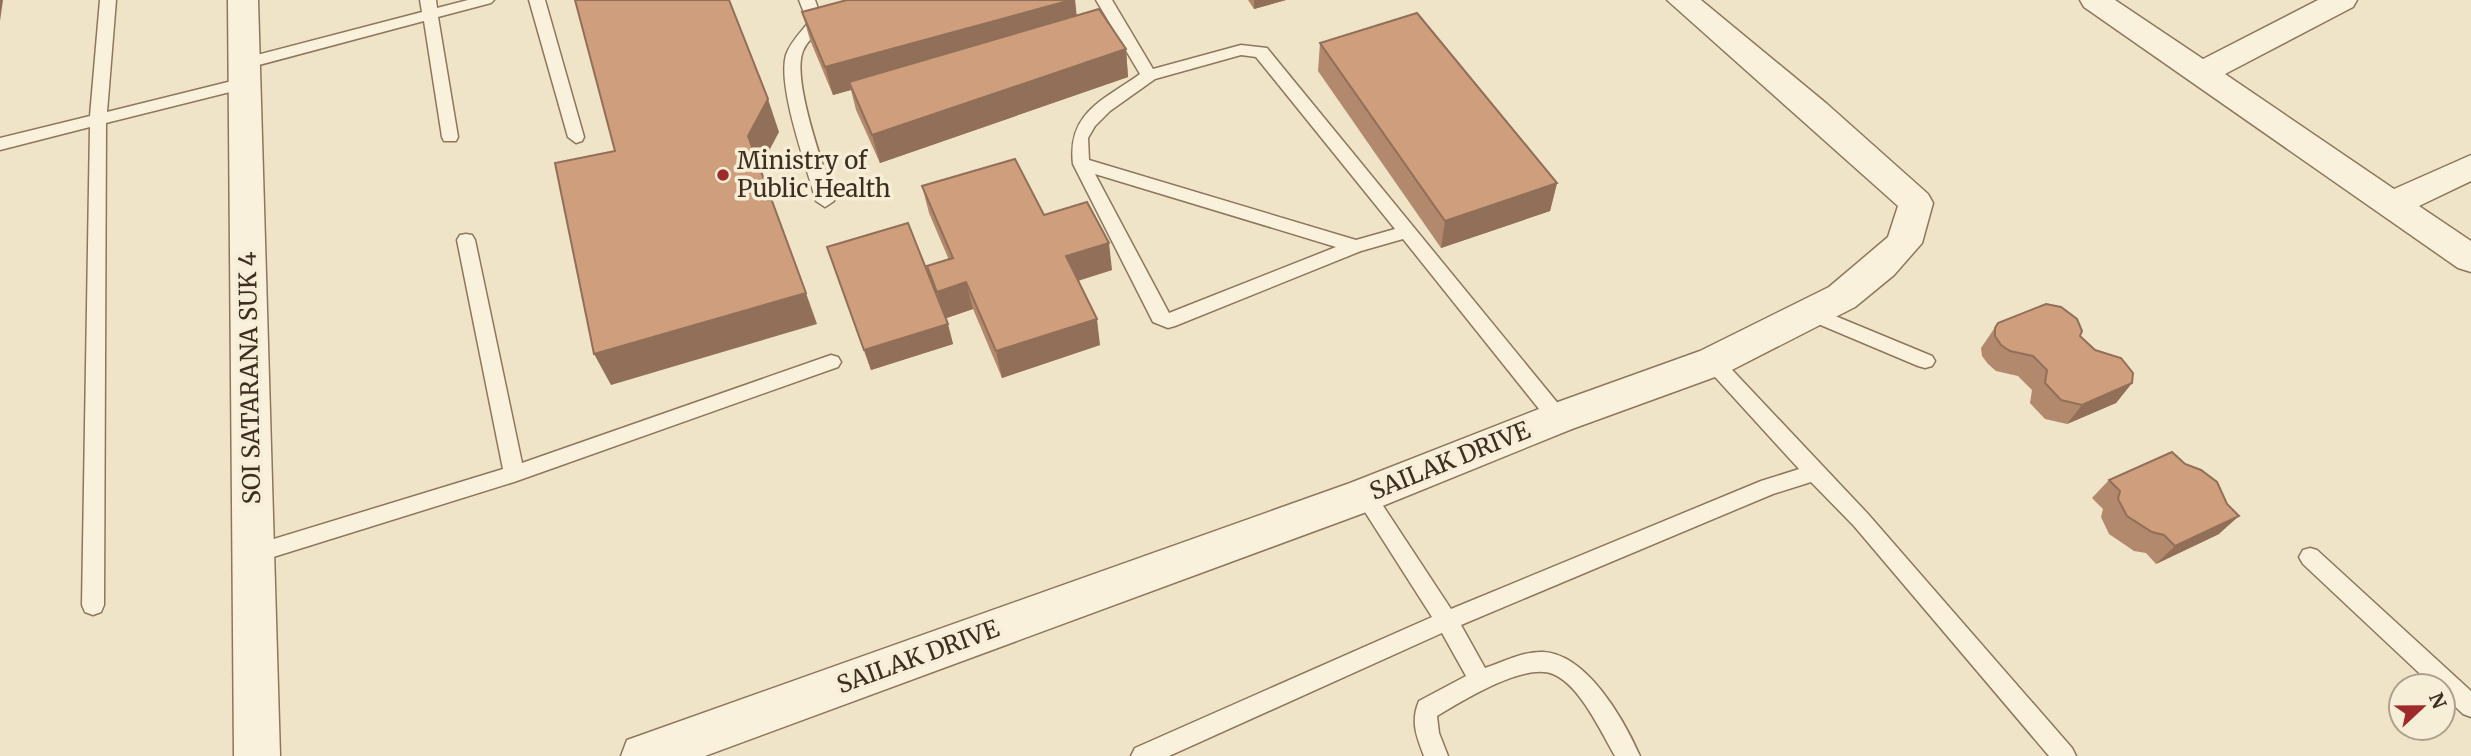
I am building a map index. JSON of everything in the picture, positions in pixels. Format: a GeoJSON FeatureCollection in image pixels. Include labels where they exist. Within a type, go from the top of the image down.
{"type":"FeatureCollection","features":[{"type":"Feature","properties":{"kind":"street","name":"SOI SATARANA SUK 4"},"geometry":{"type":"LineString","coordinates":[[243,0],[257,756]]}},
{"type":"Feature","properties":{"kind":"street","name":"SAILAK DRIVE"},"geometry":{"type":"LineString","coordinates":[[643,756],[1364,495],[1558,418],[1713,362],[1842,297],[1904,243],[1916,203],[1815,112],[1682,0]]}},
{"type":"Feature","properties":{"kind":"street"},"geometry":{"type":"LineString","coordinates":[[2095,0],[2471,259]]}},
{"type":"Feature","properties":{"kind":"street"},"geometry":{"type":"LineString","coordinates":[[2201,73],[2342,0]]}},
{"type":"Feature","properties":{"kind":"street"},"geometry":{"type":"LineString","coordinates":[[2393,204],[2471,167]]}},
{"type":"Feature","properties":{"kind":"lane"},"geometry":{"type":"LineString","coordinates":[[93,605],[98,119],[108,0]]}},
{"type":"Feature","properties":{"kind":"lane"},"geometry":{"type":"LineString","coordinates":[[0,144],[98,119],[244,73],[430,7],[486,0]]}},
{"type":"Feature","properties":{"kind":"lane"},"geometry":{"type":"LineString","coordinates":[[537,0],[576,137]]}},
{"type":"Feature","properties":{"kind":"lane"},"geometry":{"type":"LineString","coordinates":[[807,0],[816,24]]}},
{"type":"Feature","properties":{"kind":"lane"},"geometry":{"type":"LineString","coordinates":[[1104,0],[1149,75]]}},
{"type":"Feature","properties":{"kind":"lane"},"geometry":{"type":"LineString","coordinates":[[430,7],[450,137]]}},
{"type":"Feature","properties":{"kind":"lane"},"geometry":{"type":"LineString","coordinates":[[825,201],[796,88],[793,61],[797,48],[816,24],[846,16]]}},
{"type":"Feature","properties":{"kind":"lane"},"geometry":{"type":"LineString","coordinates":[[1407,232],[1356,246],[1168,321],[1160,317],[1082,164],[1079,145],[1082,131],[1094,116],[1149,75],[1241,50],[1261,52],[1558,418]]}},
{"type":"Feature","properties":{"kind":"lane"},"geometry":{"type":"LineString","coordinates":[[1082,164],[1356,246]]}},
{"type":"Feature","properties":{"kind":"lane"},"geometry":{"type":"LineString","coordinates":[[466,240],[514,474]]}},
{"type":"Feature","properties":{"kind":"lane"},"geometry":{"type":"LineString","coordinates":[[1811,313],[1925,361]]}},
{"type":"Feature","properties":{"kind":"lane"},"geometry":{"type":"LineString","coordinates":[[254,554],[514,474],[831,362]]}},
{"type":"Feature","properties":{"kind":"lane"},"geometry":{"type":"LineString","coordinates":[[1713,362],[1861,520],[2064,756]]}},
{"type":"Feature","properties":{"kind":"lane"},"geometry":{"type":"LineString","coordinates":[[1143,756],[1447,621],[1768,487],[1815,472]]}},
{"type":"Feature","properties":{"kind":"lane"},"geometry":{"type":"LineString","coordinates":[[1364,495],[1447,621],[1480,680]]}},
{"type":"Feature","properties":{"kind":"lane"},"geometry":{"type":"LineString","coordinates":[[2309,557],[2471,706]]}},
{"type":"Feature","properties":{"kind":"lane"},"geometry":{"type":"LineString","coordinates":[[1436,756],[1426,729],[1424,718],[1427,709],[1480,680],[1541,661],[1558,663],[1573,673],[1628,756]]}},
{"type":"Feature","properties":{"kind":"building"},"geometry":{"type":"Polygon","coordinates":[[[575,0],[729,0],[768,99],[748,136],[806,293],[594,354],[555,163],[615,151],[575,0]]]}},
{"type":"Feature","properties":{"kind":"building"},"geometry":{"type":"Polygon","coordinates":[[[847,0],[1071,0],[825,67],[802,12],[847,0]]]}},
{"type":"Feature","properties":{"kind":"building"},"geometry":{"type":"Polygon","coordinates":[[[1099,9],[1126,49],[872,135],[849,82],[1099,9]]]}},
{"type":"Feature","properties":{"kind":"building"},"geometry":{"type":"Polygon","coordinates":[[[1417,13],[1557,183],[1445,221],[1320,43],[1417,13]]]}},
{"type":"Feature","properties":{"kind":"building"},"geometry":{"type":"Polygon","coordinates":[[[1015,159],[1044,215],[1087,202],[1109,243],[1066,256],[1097,319],[996,351],[966,282],[937,292],[927,266],[953,258],[922,186],[1015,159]]]}},
{"type":"Feature","properties":{"kind":"building"},"geometry":{"type":"Polygon","coordinates":[[[908,223],[948,324],[864,350],[827,247],[908,223]]]}},
{"type":"Feature","properties":{"kind":"building"},"geometry":{"type":"Polygon","coordinates":[[[2046,304],[2061,307],[2077,319],[2082,331],[2080,336],[2095,350],[2121,358],[2133,373],[2132,383],[2082,405],[2061,400],[2045,383],[2047,370],[2033,356],[2010,351],[2001,345],[1995,336],[1998,323],[2046,304]]]}},
{"type":"Feature","properties":{"kind":"building"},"geometry":{"type":"Polygon","coordinates":[[[2172,452],[2185,464],[2201,470],[2217,482],[2227,504],[2239,516],[2175,546],[2164,535],[2152,532],[2127,516],[2118,499],[2120,491],[2109,480],[2172,452]]]}},
{"type":"Feature","properties":{"kind":"place","name":"Ministry of Public Health"},"geometry":{"type":"Point","coordinates":[723,175]}}]}
